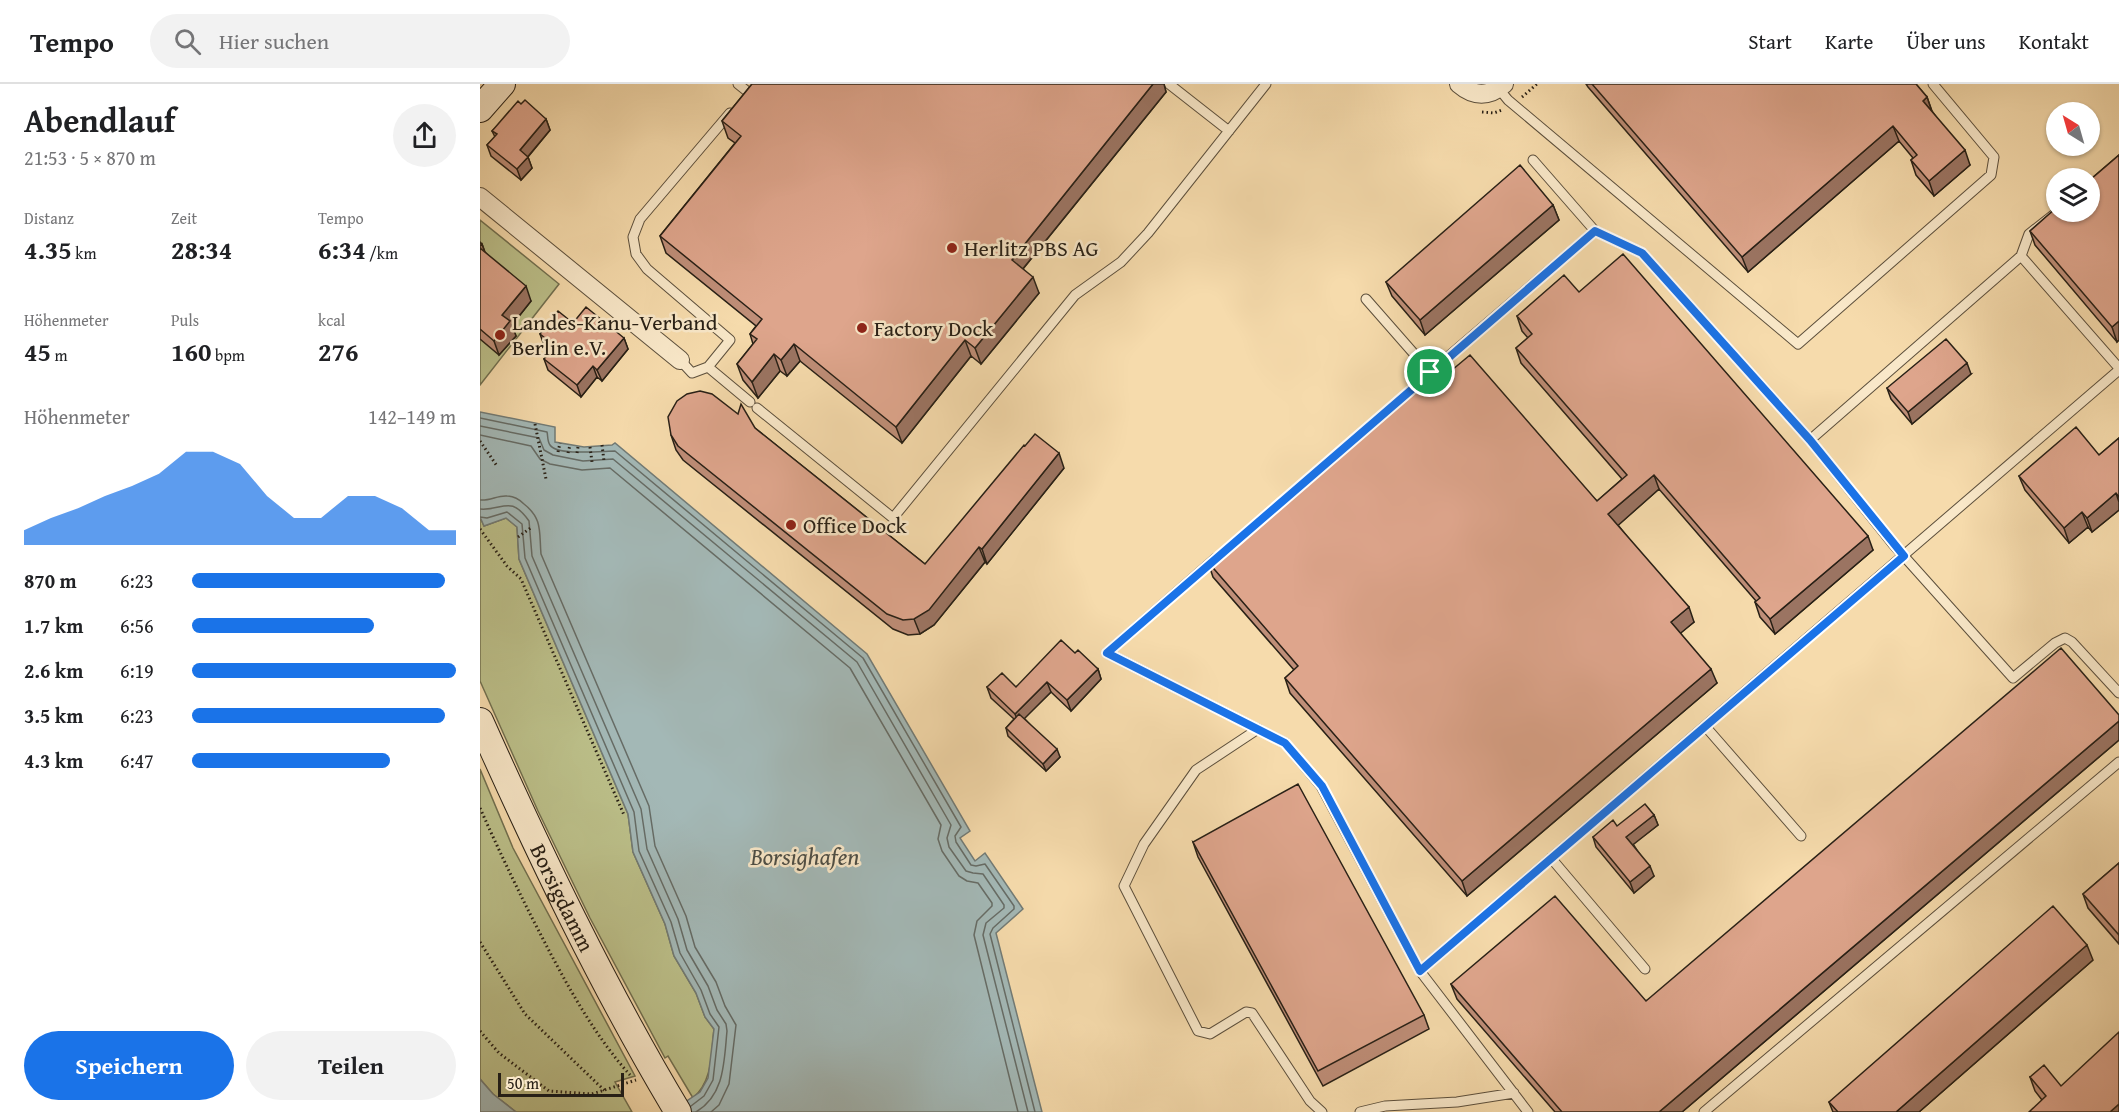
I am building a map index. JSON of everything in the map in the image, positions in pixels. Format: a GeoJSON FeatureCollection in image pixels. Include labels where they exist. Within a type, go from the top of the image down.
{"type":"FeatureCollection","features":[{"type":"Feature","properties":{"kind":"street"},"geometry":{"type":"LineString","coordinates":[[480,109],[502,84]]}},
{"type":"Feature","properties":{"kind":"street"},"geometry":{"type":"LineString","coordinates":[[1459,84],[1476,94],[1490,93],[1501,86]]}},
{"type":"Feature","properties":{"kind":"street"},"geometry":{"type":"LineString","coordinates":[[480,197],[680,360]]}},
{"type":"Feature","properties":{"kind":"street","name":"Borsigdamm"},"geometry":{"type":"LineString","coordinates":[[480,721],[515,800],[587,949],[678,1112]]}},
{"type":"Feature","properties":{"kind":"lane"},"geometry":{"type":"LineString","coordinates":[[738,84],[748,92]]}},
{"type":"Feature","properties":{"kind":"lane"},"geometry":{"type":"LineString","coordinates":[[680,360],[692,373],[708,367],[730,340],[647,269],[636,254],[633,237],[640,219],[755,84]]}},
{"type":"Feature","properties":{"kind":"lane"},"geometry":{"type":"LineString","coordinates":[[1169,84],[1229,131]]}},
{"type":"Feature","properties":{"kind":"lane"},"geometry":{"type":"LineString","coordinates":[[708,367],[892,518],[1075,295],[1121,262],[1148,233],[1266,84]]}},
{"type":"Feature","properties":{"kind":"lane"},"geometry":{"type":"LineString","coordinates":[[1501,86],[1508,100],[1798,344],[1991,176],[1994,157],[1933,84]]}},
{"type":"Feature","properties":{"kind":"lane"},"geometry":{"type":"LineString","coordinates":[[1533,160],[1595,231],[1642,253],[1810,440],[1904,556],[2013,678],[2055,643],[2065,638],[2072,642],[2119,693]]}},
{"type":"Feature","properties":{"kind":"lane"},"geometry":{"type":"LineString","coordinates":[[1810,440],[2021,256],[2029,234],[2046,220]]}},
{"type":"Feature","properties":{"kind":"lane"},"geometry":{"type":"LineString","coordinates":[[1421,380],[1595,231]]}},
{"type":"Feature","properties":{"kind":"lane"},"geometry":{"type":"LineString","coordinates":[[1420,971],[2119,369],[2021,256]]}},
{"type":"Feature","properties":{"kind":"lane"},"geometry":{"type":"LineString","coordinates":[[1366,299],[1430,372]]}},
{"type":"Feature","properties":{"kind":"lane"},"geometry":{"type":"LineString","coordinates":[[1224,551],[1107,653],[1285,743],[1322,786],[1420,971],[1528,1112]]}},
{"type":"Feature","properties":{"kind":"lane"},"geometry":{"type":"LineString","coordinates":[[1705,726],[1801,836]]}},
{"type":"Feature","properties":{"kind":"lane"},"geometry":{"type":"LineString","coordinates":[[1258,729],[1196,770],[1144,844],[1124,886],[1198,1031],[1210,1034],[1246,1012],[1252,1013],[1310,1101],[1322,1112]]}},
{"type":"Feature","properties":{"kind":"lane"},"geometry":{"type":"LineString","coordinates":[[1704,1112],[2119,762]]}},
{"type":"Feature","properties":{"kind":"lane"},"geometry":{"type":"LineString","coordinates":[[1551,858],[1645,969]]}},
{"type":"Feature","properties":{"kind":"lane"},"geometry":{"type":"LineString","coordinates":[[1360,1112],[1385,1106],[1457,1102],[1514,1093]]}},
{"type":"Feature","properties":{"kind":"path"},"geometry":{"type":"LineString","coordinates":[[535,424],[546,479]]}},
{"type":"Feature","properties":{"kind":"path"},"geometry":{"type":"LineString","coordinates":[[480,441],[497,466]]}},
{"type":"Feature","properties":{"kind":"path"},"geometry":{"type":"LineString","coordinates":[[558,452],[560,443]]}},
{"type":"Feature","properties":{"kind":"path"},"geometry":{"type":"LineString","coordinates":[[568,453],[570,445]]}},
{"type":"Feature","properties":{"kind":"path"},"geometry":{"type":"LineString","coordinates":[[602,446],[604,461]]}},
{"type":"Feature","properties":{"kind":"path"},"geometry":{"type":"LineString","coordinates":[[577,453],[578,447]]}},
{"type":"Feature","properties":{"kind":"path"},"geometry":{"type":"LineString","coordinates":[[591,447],[592,462]]}},
{"type":"Feature","properties":{"kind":"path"},"geometry":{"type":"LineString","coordinates":[[518,537],[532,527]]}},
{"type":"Feature","properties":{"kind":"path"},"geometry":{"type":"LineString","coordinates":[[480,529],[507,566],[521,579],[624,815]]}},
{"type":"Feature","properties":{"kind":"path"},"geometry":{"type":"LineString","coordinates":[[480,808],[510,875],[560,972],[582,1010],[621,1065],[636,1081],[592,1094],[549,1091],[499,1053],[480,1031]]}},
{"type":"Feature","properties":{"kind":"path"},"geometry":{"type":"LineString","coordinates":[[480,942],[525,1014],[605,1091]]}},
{"type":"Feature","properties":{"kind":"green space","name":"Landes-Kanu-Verband Berlin e.V."},"geometry":{"type":"Polygon","coordinates":[[[480,220],[559,284],[480,385],[480,220]]]}},
{"type":"Feature","properties":{"kind":"green space"},"geometry":{"type":"Polygon","coordinates":[[[480,517],[484,526],[506,518],[517,527],[519,559],[628,814],[633,852],[665,924],[674,956],[696,993],[705,1017],[714,1029],[708,1075],[700,1091],[693,1098],[668,1056],[665,1058],[590,918],[538,811],[480,681],[480,517]]]}},
{"type":"Feature","properties":{"kind":"green space"},"geometry":{"type":"Polygon","coordinates":[[[480,769],[513,848],[635,1076],[615,1082],[632,1112],[516,1112],[493,1094],[480,1079],[480,769]]]}},
{"type":"Feature","properties":{"kind":"water","name":"Borsighafen"},"geometry":{"type":"Polygon","coordinates":[[[480,412],[555,427],[555,442],[584,447],[615,443],[867,654],[970,831],[960,838],[975,861],[985,853],[1023,909],[996,933],[1042,1112],[670,1112],[700,1092],[708,1078],[714,1029],[705,1017],[696,993],[674,956],[665,924],[633,852],[628,814],[519,559],[517,527],[506,518],[484,526],[480,517],[480,412]]]}},
{"type":"Feature","properties":{"kind":"water"},"geometry":{"type":"Polygon","coordinates":[[[480,1079],[493,1094],[516,1112],[480,1112],[480,1079]]]}},
{"type":"Feature","properties":{"kind":"building"},"geometry":{"type":"Polygon","coordinates":[[[752,84],[1153,84],[1012,260],[1033,277],[975,348],[965,340],[896,427],[794,344],[781,360],[774,354],[752,382],[737,364],[757,339],[750,334],[762,319],[660,236],[741,136],[722,121],[752,84]]]}},
{"type":"Feature","properties":{"kind":"building"},"geometry":{"type":"Polygon","coordinates":[[[1592,84],[1916,84],[1927,97],[1923,101],[1965,150],[1929,181],[1911,160],[1917,155],[1893,126],[1742,257],[1592,84]]]}},
{"type":"Feature","properties":{"kind":"building"},"geometry":{"type":"Polygon","coordinates":[[[525,100],[546,119],[520,150],[528,157],[517,169],[487,145],[497,134],[492,131],[518,101],[521,104],[525,100]]]}},
{"type":"Feature","properties":{"kind":"building"},"geometry":{"type":"Polygon","coordinates":[[[2119,155],[2119,321],[2112,327],[2030,231],[2046,217],[2046,222],[2100,222],[2100,171],[2119,155]]]}},
{"type":"Feature","properties":{"kind":"building"},"geometry":{"type":"Polygon","coordinates":[[[1520,165],[1553,205],[1420,320],[1386,282],[1520,165]]]}},
{"type":"Feature","properties":{"kind":"building"},"geometry":{"type":"Polygon","coordinates":[[[480,248],[526,286],[502,315],[510,321],[494,341],[480,329],[480,248]]]}},
{"type":"Feature","properties":{"kind":"building"},"geometry":{"type":"Polygon","coordinates":[[[1623,254],[1868,536],[1770,619],[1755,602],[1760,598],[1654,475],[1608,514],[1689,607],[1671,622],[1711,669],[1462,881],[1285,678],[1298,666],[1208,562],[1441,358],[1452,370],[1470,355],[1597,501],[1627,475],[1516,348],[1532,334],[1517,316],[1564,275],[1579,292],[1623,254]]]}},
{"type":"Feature","properties":{"kind":"building"},"geometry":{"type":"Polygon","coordinates":[[[586,307],[624,338],[597,370],[593,366],[577,385],[544,359],[555,346],[540,334],[558,311],[573,323],[586,307]]]}},
{"type":"Feature","properties":{"kind":"building"},"geometry":{"type":"Polygon","coordinates":[[[1946,339],[1967,363],[1908,412],[1887,388],[1946,339]]]}},
{"type":"Feature","properties":{"kind":"building","name":"Office Dock"},"geometry":{"type":"Polygon","coordinates":[[[700,391],[712,394],[738,414],[741,404],[755,428],[925,564],[1035,434],[1059,453],[982,549],[979,547],[929,610],[914,619],[903,620],[887,614],[678,446],[671,435],[668,417],[677,401],[687,394],[700,391]]]}},
{"type":"Feature","properties":{"kind":"building"},"geometry":{"type":"Polygon","coordinates":[[[2076,427],[2099,455],[2119,438],[2119,497],[2116,493],[2087,518],[2082,512],[2064,528],[2019,476],[2076,427]]]}},
{"type":"Feature","properties":{"kind":"building"},"geometry":{"type":"Polygon","coordinates":[[[1061,640],[1075,653],[1078,650],[1098,669],[1067,700],[1047,682],[1015,714],[987,687],[1002,673],[1016,687],[1061,640]]]}},
{"type":"Feature","properties":{"kind":"building"},"geometry":{"type":"Polygon","coordinates":[[[2061,648],[2119,715],[2119,721],[1659,1112],[1562,1112],[1451,984],[1555,896],[1646,1001],[2061,648]]]}},
{"type":"Feature","properties":{"kind":"building"},"geometry":{"type":"Polygon","coordinates":[[[1019,714],[1057,749],[1043,764],[1006,728],[1019,714]]]}},
{"type":"Feature","properties":{"kind":"building"},"geometry":{"type":"Polygon","coordinates":[[[1298,784],[1424,1015],[1318,1071],[1193,842],[1298,784]]]}},
{"type":"Feature","properties":{"kind":"building"},"geometry":{"type":"Polygon","coordinates":[[[1645,804],[1654,815],[1626,837],[1650,866],[1630,882],[1593,837],[1613,820],[1617,826],[1645,804]]]}},
{"type":"Feature","properties":{"kind":"building"},"geometry":{"type":"Polygon","coordinates":[[[2119,863],[2119,935],[2083,894],[2119,863]]]}},
{"type":"Feature","properties":{"kind":"building"},"geometry":{"type":"Polygon","coordinates":[[[2053,906],[2087,945],[1896,1112],[1838,1112],[1829,1102],[2053,906]]]}},
{"type":"Feature","properties":{"kind":"building"},"geometry":{"type":"Polygon","coordinates":[[[2119,1032],[2119,1104],[2110,1112],[2029,1112],[2046,1096],[2030,1077],[2044,1065],[2061,1086],[2119,1032]]]}},
{"type":"Feature","properties":{"kind":"place","name":"Herlitz PBS AG"},"geometry":{"type":"Point","coordinates":[952,248]}},
{"type":"Feature","properties":{"kind":"place","name":"Factory Dock"},"geometry":{"type":"Point","coordinates":[862,328]}},
{"type":"Feature","properties":{"kind":"place","name":"Landes-Kanu-Verband Berlin e.V."},"geometry":{"type":"Point","coordinates":[500,335]}},
{"type":"Feature","properties":{"kind":"place","name":"Office Dock"},"geometry":{"type":"Point","coordinates":[791,525]}},
{"type":"Feature","properties":{"kind":"route"},"geometry":{"type":"LineString","coordinates":[[1595,231],[1642,253],[1810,440],[1904,556],[1420,971],[1322,786],[1285,743],[1107,653],[1430,372],[1595,231]]}}]}
